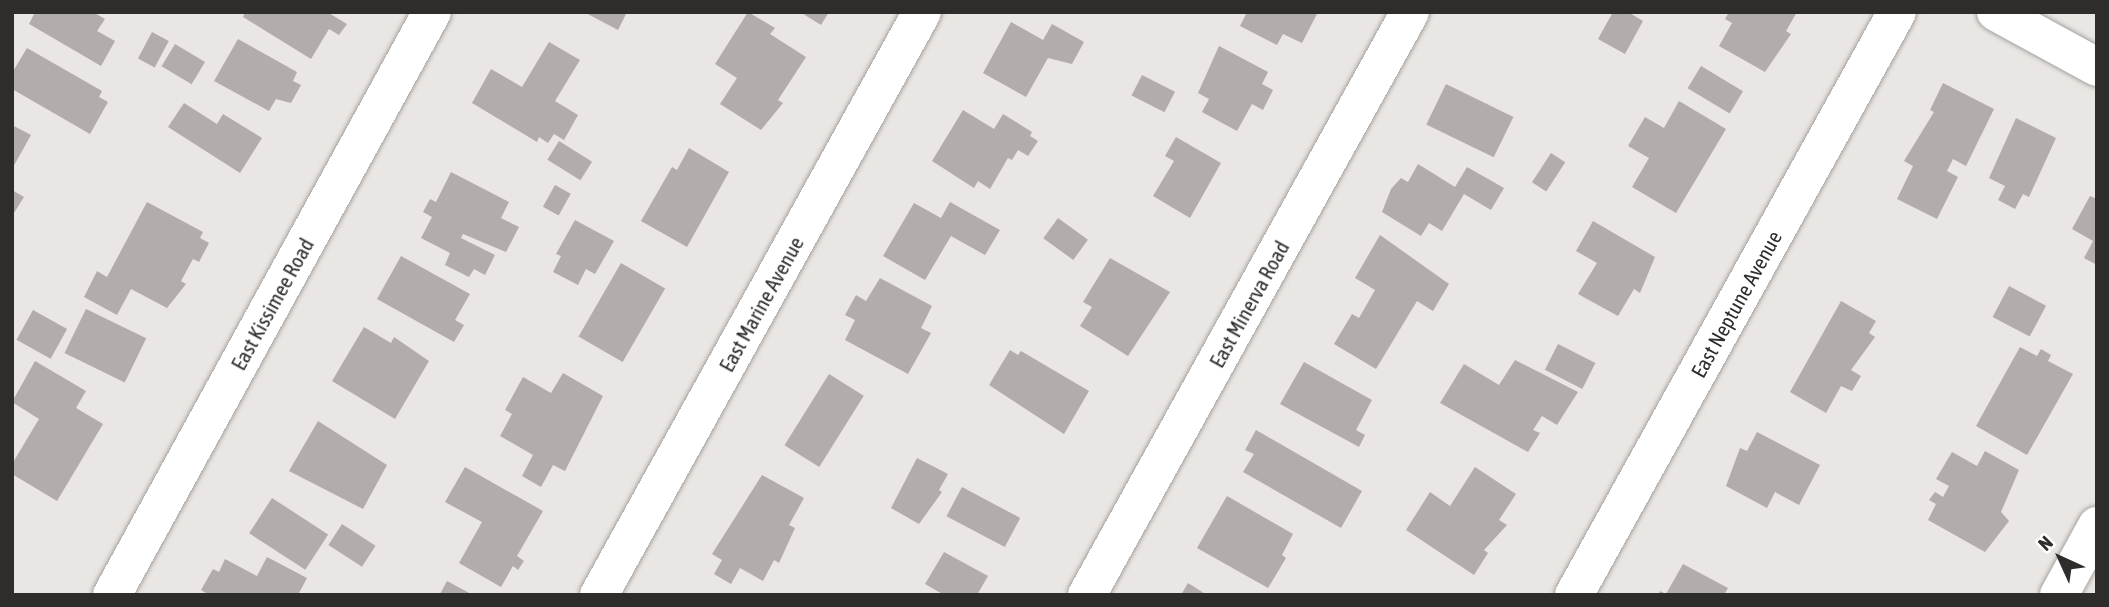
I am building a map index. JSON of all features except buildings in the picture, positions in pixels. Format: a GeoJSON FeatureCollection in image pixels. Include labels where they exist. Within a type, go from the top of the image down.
{"type":"FeatureCollection","features":[{"type":"Feature","properties":{"kind":"street","name":"East Kissimee Road"},"geometry":{"type":"LineString","coordinates":[[112,595],[432,12]]}},
{"type":"Feature","properties":{"kind":"street","name":"East Marine Avenue"},"geometry":{"type":"LineString","coordinates":[[599,595],[922,12]]}},
{"type":"Feature","properties":{"kind":"street","name":"East Minerva Road"},"geometry":{"type":"LineString","coordinates":[[1087,595],[1410,12]]}},
{"type":"Feature","properties":{"kind":"street","name":"East Neptune Avenue"},"geometry":{"type":"LineString","coordinates":[[1574,595],[1897,12]]}},
{"type":"Feature","properties":{"kind":"street"},"geometry":{"type":"LineString","coordinates":[[1996,12],[2097,67]]}},
{"type":"Feature","properties":{"kind":"street"},"geometry":{"type":"LineString","coordinates":[[2059,595],[2097,526]]}}]}
